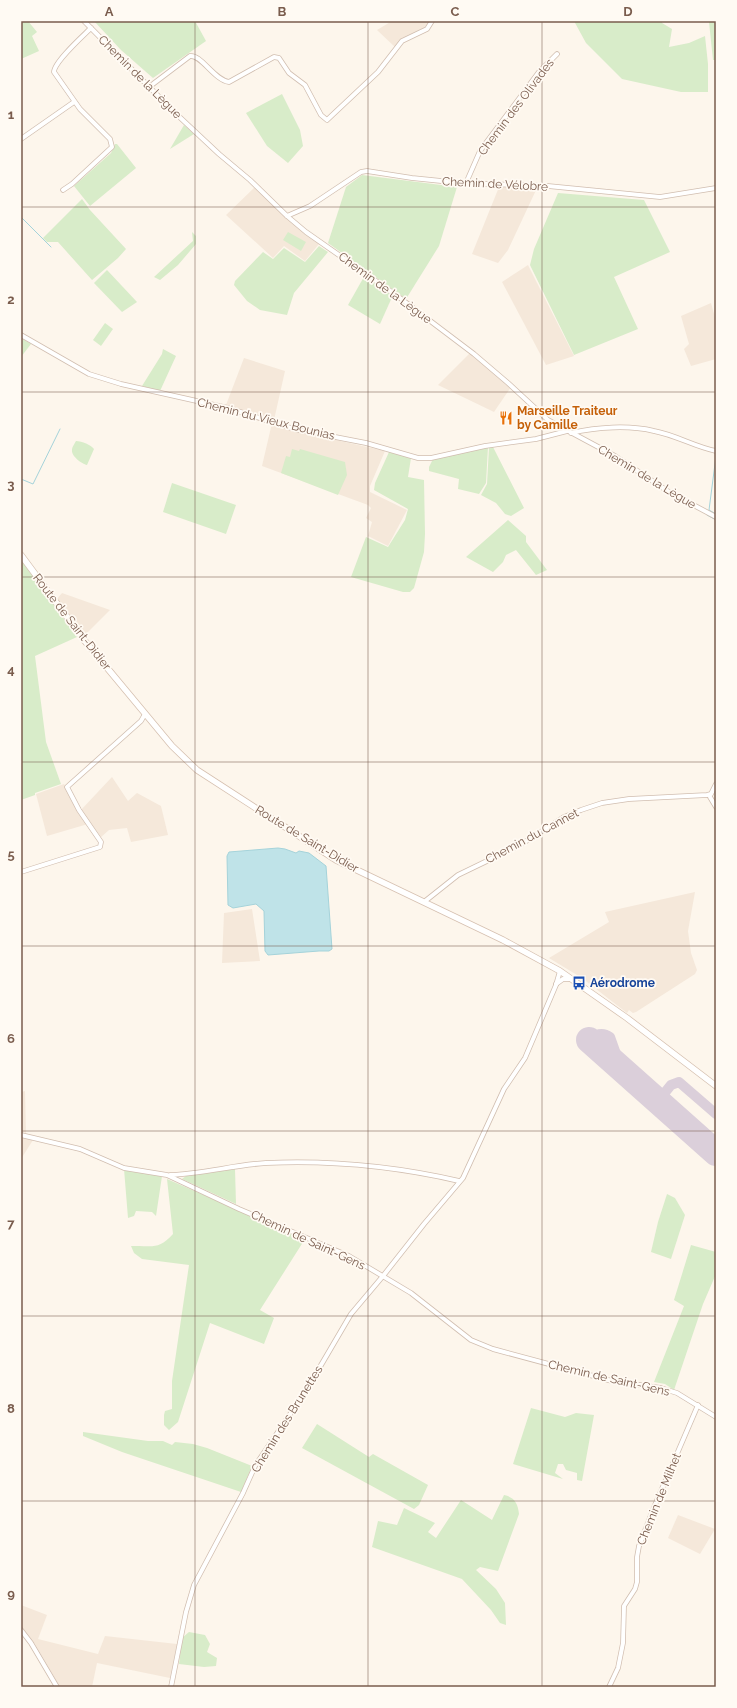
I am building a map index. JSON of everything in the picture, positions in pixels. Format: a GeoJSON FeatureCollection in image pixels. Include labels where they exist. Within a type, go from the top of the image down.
{"type":"FeatureCollection","features":[{"type":"Feature","properties":{"kind":"main road","name":"Route de Saint-Didier"},"geometry":{"type":"LineString","coordinates":[[21,555],[84,640],[184,759],[223,787],[336,860],[519,947],[573,979],[628,1018],[716,1085]]}},
{"type":"Feature","properties":{"kind":"street","name":"Chemin de la Lègue"},"geometry":{"type":"LineString","coordinates":[[84,21],[196,133],[250,180],[287,216],[474,354],[548,420],[615,456],[669,492],[716,517]]}},
{"type":"Feature","properties":{"kind":"street"},"geometry":{"type":"LineString","coordinates":[[149,87],[190,56],[196,57],[216,77],[229,82],[274,57],[279,58],[289,73],[305,85],[320,115],[327,120],[378,72],[402,41],[427,30],[432,21]]}},
{"type":"Feature","properties":{"kind":"street"},"geometry":{"type":"LineString","coordinates":[[63,190],[72,184],[112,147],[110,139],[74,102],[54,72],[54,68],[91,28]]}},
{"type":"Feature","properties":{"kind":"street","name":"Chemin des Olivades"},"geometry":{"type":"LineString","coordinates":[[466,183],[480,151],[539,72],[556,54]]}},
{"type":"Feature","properties":{"kind":"street"},"geometry":{"type":"LineString","coordinates":[[21,139],[74,102]]}},
{"type":"Feature","properties":{"kind":"street","name":"Chemin de Vélobre"},"geometry":{"type":"LineString","coordinates":[[287,216],[310,206],[361,172],[368,171],[412,178],[466,183],[548,186],[660,197],[716,188]]}},
{"type":"Feature","properties":{"kind":"street","name":"Chemin du Vieux Bounias"},"geometry":{"type":"LineString","coordinates":[[21,335],[89,374],[121,384],[228,408],[294,429],[366,443],[418,458],[431,458],[485,446],[536,439],[569,432],[640,428],[655,431],[716,452]]}},
{"type":"Feature","properties":{"kind":"street"},"geometry":{"type":"LineString","coordinates":[[21,872],[101,846],[101,842],[79,810],[67,787],[141,721],[146,714]]}},
{"type":"Feature","properties":{"kind":"street","name":"Chemin du Cannet"},"geometry":{"type":"LineString","coordinates":[[424,902],[458,875],[520,845],[564,817],[581,810],[602,803],[629,799],[707,795],[711,794],[716,784]]}},
{"type":"Feature","properties":{"kind":"street"},"geometry":{"type":"LineString","coordinates":[[710,797],[716,807]]}},
{"type":"Feature","properties":{"kind":"street","name":"Chemin des Brunettes"},"geometry":{"type":"LineString","coordinates":[[171,1687],[186,1612],[194,1585],[243,1493],[255,1466],[278,1434],[315,1376],[351,1314],[463,1178],[504,1089],[525,1058],[561,972]]}},
{"type":"Feature","properties":{"kind":"street"},"geometry":{"type":"LineString","coordinates":[[557,983],[564,979],[573,979]]}},
{"type":"Feature","properties":{"kind":"street","name":"Chemin de Saint-Gens"},"geometry":{"type":"LineString","coordinates":[[21,1135],[80,1149],[124,1168],[167,1174],[239,1209],[349,1256],[412,1293],[471,1340],[493,1349],[612,1381],[661,1388],[677,1393],[716,1416]]}},
{"type":"Feature","properties":{"kind":"street"},"geometry":{"type":"LineString","coordinates":[[167,1174],[186,1174],[265,1163],[336,1162],[396,1168],[459,1181]]}},
{"type":"Feature","properties":{"kind":"street","name":"Chemin de Milhet"},"geometry":{"type":"LineString","coordinates":[[609,1687],[618,1668],[623,1643],[624,1606],[635,1589],[637,1582],[637,1557],[639,1546],[654,1505],[698,1405]]}},
{"type":"Feature","properties":{"kind":"street"},"geometry":{"type":"LineString","coordinates":[[21,1630],[57,1687]]}},
{"type":"Feature","properties":{"kind":"shaded area"},"geometry":{"type":"Polygon","coordinates":[[[392,21],[430,21],[419,33],[402,38],[395,47],[377,30],[392,21]]]}},
{"type":"Feature","properties":{"kind":"shaded area"},"geometry":{"type":"Polygon","coordinates":[[[255,187],[276,208],[319,244],[305,261],[284,246],[273,258],[226,215],[255,187]]]}},
{"type":"Feature","properties":{"kind":"shaded area"},"geometry":{"type":"Polygon","coordinates":[[[499,187],[537,188],[508,250],[498,263],[472,254],[499,187]]]}},
{"type":"Feature","properties":{"kind":"shaded area"},"geometry":{"type":"Polygon","coordinates":[[[528,265],[574,356],[546,365],[502,282],[528,265]]]}},
{"type":"Feature","properties":{"kind":"shaded area"},"geometry":{"type":"Polygon","coordinates":[[[711,303],[716,321],[716,359],[691,366],[684,349],[689,344],[681,316],[711,303]]]}},
{"type":"Feature","properties":{"kind":"shaded area"},"geometry":{"type":"Polygon","coordinates":[[[470,353],[511,387],[494,412],[438,385],[470,353]]]}},
{"type":"Feature","properties":{"kind":"shaded area"},"geometry":{"type":"Polygon","coordinates":[[[244,358],[285,371],[274,420],[226,405],[244,358]]]}},
{"type":"Feature","properties":{"kind":"shaded area"},"geometry":{"type":"Polygon","coordinates":[[[272,423],[291,430],[385,451],[370,486],[370,492],[407,510],[388,546],[368,536],[372,522],[366,518],[371,508],[368,505],[262,466],[272,423]]]}},
{"type":"Feature","properties":{"kind":"shaded area"},"geometry":{"type":"Polygon","coordinates":[[[62,593],[110,610],[85,635],[57,599],[62,593]]]}},
{"type":"Feature","properties":{"kind":"shaded area"},"geometry":{"type":"Polygon","coordinates":[[[112,777],[128,801],[137,793],[161,806],[168,835],[131,842],[127,828],[109,830],[101,837],[81,810],[112,777]]]}},
{"type":"Feature","properties":{"kind":"shaded area"},"geometry":{"type":"Polygon","coordinates":[[[64,784],[88,824],[47,836],[36,794],[64,784]]]}},
{"type":"Feature","properties":{"kind":"shaded area"},"geometry":{"type":"Polygon","coordinates":[[[695,892],[688,931],[691,953],[697,970],[695,974],[636,1012],[633,1013],[629,1010],[627,1013],[582,978],[549,958],[609,922],[605,912],[695,892]]]}},
{"type":"Feature","properties":{"kind":"shaded area"},"geometry":{"type":"Polygon","coordinates":[[[252,909],[260,961],[222,963],[224,913],[252,909]]]}},
{"type":"Feature","properties":{"kind":"shaded area"},"geometry":{"type":"Polygon","coordinates":[[[25,1091],[26,1133],[21,1131],[21,1092],[25,1091]]]}},
{"type":"Feature","properties":{"kind":"shaded area"},"geometry":{"type":"Polygon","coordinates":[[[21,1137],[33,1140],[21,1159],[21,1137]]]}},
{"type":"Feature","properties":{"kind":"shaded area"},"geometry":{"type":"Polygon","coordinates":[[[678,1515],[715,1529],[700,1554],[668,1538],[678,1515]]]}},
{"type":"Feature","properties":{"kind":"shaded area"},"geometry":{"type":"Polygon","coordinates":[[[21,1605],[47,1615],[38,1639],[98,1654],[105,1636],[177,1644],[170,1678],[97,1663],[92,1687],[60,1687],[35,1644],[21,1627],[21,1605]]]}},
{"type":"Feature","properties":{"kind":"green space"},"geometry":{"type":"Polygon","coordinates":[[[21,21],[28,21],[37,32],[32,36],[39,51],[21,59],[21,21]]]}},
{"type":"Feature","properties":{"kind":"green space"},"geometry":{"type":"Polygon","coordinates":[[[94,21],[195,21],[206,41],[153,78],[121,50],[94,21]]]}},
{"type":"Feature","properties":{"kind":"green space"},"geometry":{"type":"Polygon","coordinates":[[[574,21],[662,21],[662,23],[672,29],[669,47],[689,43],[705,36],[708,64],[708,92],[681,92],[622,79],[586,43],[574,21]]]}},
{"type":"Feature","properties":{"kind":"green space"},"geometry":{"type":"Polygon","coordinates":[[[716,21],[716,60],[713,60],[709,22],[716,21]]]}},
{"type":"Feature","properties":{"kind":"green space"},"geometry":{"type":"Polygon","coordinates":[[[282,94],[300,130],[303,146],[288,163],[267,146],[246,113],[282,94]]]}},
{"type":"Feature","properties":{"kind":"green space"},"geometry":{"type":"Polygon","coordinates":[[[184,125],[194,134],[170,149],[184,125]]]}},
{"type":"Feature","properties":{"kind":"green space"},"geometry":{"type":"Polygon","coordinates":[[[115,144],[117,144],[136,168],[90,206],[74,186],[111,153],[115,144]]]}},
{"type":"Feature","properties":{"kind":"green space"},"geometry":{"type":"Polygon","coordinates":[[[362,175],[457,187],[439,246],[406,299],[328,243],[346,187],[362,175]]]}},
{"type":"Feature","properties":{"kind":"green space"},"geometry":{"type":"Polygon","coordinates":[[[558,193],[644,200],[670,252],[614,277],[638,329],[574,355],[530,265],[534,249],[558,193]]]}},
{"type":"Feature","properties":{"kind":"green space"},"geometry":{"type":"Polygon","coordinates":[[[82,199],[90,210],[126,249],[118,258],[92,280],[58,242],[47,242],[43,238],[82,199]]]}},
{"type":"Feature","properties":{"kind":"green space"},"geometry":{"type":"Polygon","coordinates":[[[192,232],[196,236],[196,244],[178,265],[160,280],[154,277],[193,241],[192,232]]]}},
{"type":"Feature","properties":{"kind":"green space"},"geometry":{"type":"Polygon","coordinates":[[[288,232],[306,242],[301,251],[283,240],[288,232]]]}},
{"type":"Feature","properties":{"kind":"green space"},"geometry":{"type":"Polygon","coordinates":[[[319,246],[328,252],[294,293],[287,315],[260,310],[247,301],[234,285],[235,281],[263,252],[273,259],[284,248],[305,262],[319,246]]]}},
{"type":"Feature","properties":{"kind":"green space"},"geometry":{"type":"Polygon","coordinates":[[[107,270],[137,302],[122,312],[94,283],[107,270]]]}},
{"type":"Feature","properties":{"kind":"green space"},"geometry":{"type":"Polygon","coordinates":[[[365,275],[393,295],[380,324],[348,305],[365,275]]]}},
{"type":"Feature","properties":{"kind":"green space"},"geometry":{"type":"Polygon","coordinates":[[[105,323],[113,329],[101,346],[93,340],[105,323]]]}},
{"type":"Feature","properties":{"kind":"green space"},"geometry":{"type":"Polygon","coordinates":[[[21,338],[31,344],[21,357],[21,338]]]}},
{"type":"Feature","properties":{"kind":"green space"},"geometry":{"type":"Polygon","coordinates":[[[163,349],[176,356],[160,391],[142,386],[162,354],[163,349]]]}},
{"type":"Feature","properties":{"kind":"green space"},"geometry":{"type":"Polygon","coordinates":[[[76,441],[91,446],[94,449],[87,465],[82,463],[73,455],[72,449],[76,441]]]}},
{"type":"Feature","properties":{"kind":"green space"},"geometry":{"type":"Polygon","coordinates":[[[488,447],[486,483],[479,494],[458,489],[459,479],[429,471],[429,467],[433,459],[488,447]]]}},
{"type":"Feature","properties":{"kind":"green space"},"geometry":{"type":"Polygon","coordinates":[[[489,447],[493,447],[524,508],[511,516],[505,514],[496,503],[481,495],[487,484],[489,447]]]}},
{"type":"Feature","properties":{"kind":"green space"},"geometry":{"type":"Polygon","coordinates":[[[292,449],[299,451],[300,449],[345,462],[347,475],[338,495],[281,473],[286,456],[290,457],[292,449]]]}},
{"type":"Feature","properties":{"kind":"green space"},"geometry":{"type":"Polygon","coordinates":[[[389,452],[411,458],[408,477],[424,480],[424,552],[414,588],[410,592],[403,592],[351,577],[366,537],[388,547],[405,520],[408,509],[374,490],[375,483],[389,452]]]}},
{"type":"Feature","properties":{"kind":"green space"},"geometry":{"type":"Polygon","coordinates":[[[172,483],[236,505],[226,534],[163,512],[172,483]]]}},
{"type":"Feature","properties":{"kind":"green space"},"geometry":{"type":"Polygon","coordinates":[[[508,520],[526,536],[526,542],[547,570],[536,575],[516,550],[506,555],[503,562],[493,572],[466,557],[508,520]]]}},
{"type":"Feature","properties":{"kind":"green space"},"geometry":{"type":"Polygon","coordinates":[[[21,560],[77,637],[35,656],[46,742],[61,784],[35,793],[35,795],[21,800],[21,560]]]}},
{"type":"Feature","properties":{"kind":"green space"},"geometry":{"type":"Polygon","coordinates":[[[124,1169],[162,1176],[156,1216],[152,1212],[136,1211],[134,1216],[128,1218],[124,1169]]]}},
{"type":"Feature","properties":{"kind":"green space"},"geometry":{"type":"Polygon","coordinates":[[[235,1169],[236,1204],[182,1179],[186,1176],[235,1169]]]}},
{"type":"Feature","properties":{"kind":"green space"},"geometry":{"type":"Polygon","coordinates":[[[167,1179],[305,1239],[260,1310],[274,1318],[264,1344],[210,1323],[178,1422],[169,1430],[164,1425],[164,1415],[165,1411],[172,1409],[172,1381],[189,1265],[142,1259],[134,1253],[131,1246],[158,1245],[163,1243],[173,1234],[167,1179]]]}},
{"type":"Feature","properties":{"kind":"green space"},"geometry":{"type":"Polygon","coordinates":[[[667,1194],[675,1198],[685,1215],[671,1259],[651,1252],[658,1222],[667,1194]]]}},
{"type":"Feature","properties":{"kind":"green space"},"geometry":{"type":"Polygon","coordinates":[[[691,1245],[716,1252],[716,1274],[703,1304],[674,1390],[665,1384],[654,1382],[684,1306],[674,1300],[691,1245]]]}},
{"type":"Feature","properties":{"kind":"green space"},"geometry":{"type":"Polygon","coordinates":[[[531,1408],[565,1417],[576,1413],[594,1415],[582,1481],[577,1480],[577,1473],[566,1470],[563,1464],[558,1464],[555,1473],[563,1479],[513,1464],[531,1408]]]}},
{"type":"Feature","properties":{"kind":"green space"},"geometry":{"type":"Polygon","coordinates":[[[317,1424],[369,1457],[373,1454],[428,1485],[419,1505],[414,1509],[302,1448],[317,1424]]]}},
{"type":"Feature","properties":{"kind":"green space"},"geometry":{"type":"Polygon","coordinates":[[[83,1432],[148,1441],[163,1441],[172,1445],[175,1442],[193,1444],[252,1466],[241,1492],[122,1452],[83,1436],[83,1432]]]}},
{"type":"Feature","properties":{"kind":"green space"},"geometry":{"type":"Polygon","coordinates":[[[504,1495],[515,1501],[519,1514],[498,1571],[480,1567],[476,1570],[496,1589],[505,1603],[506,1625],[500,1623],[491,1610],[462,1579],[372,1547],[378,1521],[397,1525],[404,1508],[435,1523],[428,1532],[436,1538],[461,1500],[492,1520],[504,1495]]]}},
{"type":"Feature","properties":{"kind":"green space"},"geometry":{"type":"Polygon","coordinates":[[[189,1632],[205,1635],[210,1644],[207,1652],[217,1658],[216,1666],[204,1667],[179,1664],[182,1638],[189,1632]]]}},
{"type":"Feature","properties":{"kind":"water"},"geometry":{"type":"Polygon","coordinates":[[[278,848],[296,853],[299,851],[309,853],[326,866],[332,949],[329,951],[268,955],[265,951],[264,911],[256,904],[233,908],[228,905],[227,856],[229,852],[278,848]]]}},
{"type":"Feature","properties":{"kind":"waterway"},"geometry":{"type":"LineString","coordinates":[[21,217],[51,247]]}},
{"type":"Feature","properties":{"kind":"waterway"},"geometry":{"type":"LineString","coordinates":[[21,479],[33,484],[60,429]]}},
{"type":"Feature","properties":{"kind":"waterway"},"geometry":{"type":"LineString","coordinates":[[716,456],[709,510],[716,514]]}},
{"type":"Feature","properties":{"kind":"waterway"},"geometry":{"type":"LineString","coordinates":[[707,515],[716,520]]}},
{"type":"Feature","properties":{"kind":"taxiway"},"geometry":{"type":"LineString","coordinates":[[592,1042],[593,1039],[599,1034],[605,1034],[610,1037],[621,1068]]}},
{"type":"Feature","properties":{"kind":"taxiway"},"geometry":{"type":"LineString","coordinates":[[658,1101],[671,1085],[679,1082],[716,1114]]}},
{"type":"Feature","properties":{"kind":"runway"},"geometry":{"type":"LineString","coordinates":[[589,1040],[716,1153]]}},
{"type":"Feature","properties":{"kind":"place","name":"Marseille Traiteur by Camille"},"geometry":{"type":"Point","coordinates":[506,418]}},
{"type":"Feature","properties":{"kind":"place","name":"Aérodrome"},"geometry":{"type":"Point","coordinates":[579,983]}}]}
